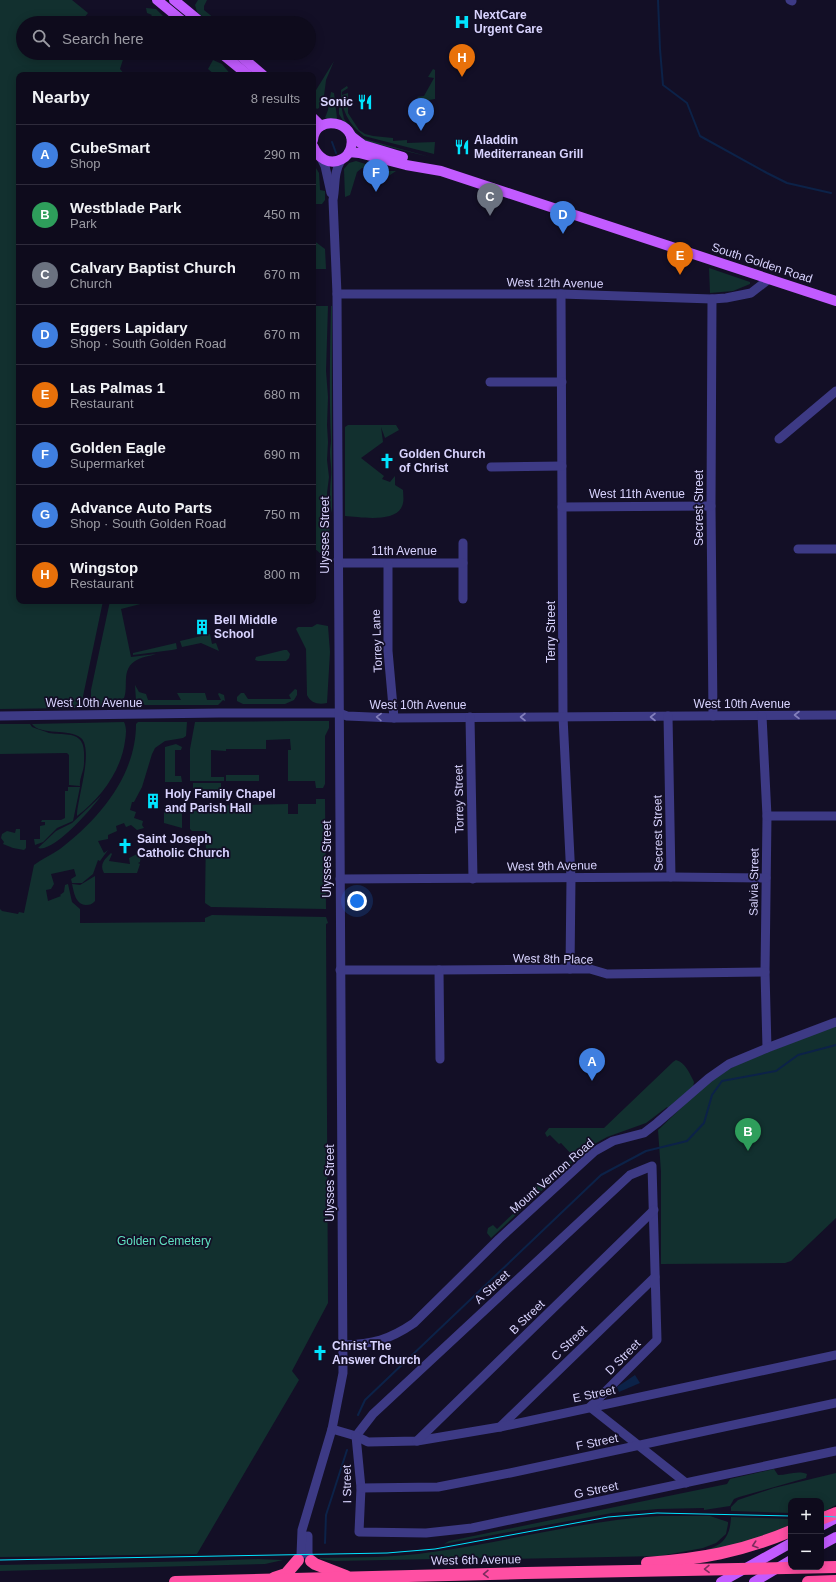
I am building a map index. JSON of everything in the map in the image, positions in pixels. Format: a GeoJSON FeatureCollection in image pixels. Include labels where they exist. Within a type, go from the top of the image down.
{"type":"FeatureCollection","features":[{"type":"Feature","properties":{"kind":"highway"},"geometry":{"type":"LineString","coordinates":[[824,1518],[836,1513]]}},
{"type":"Feature","properties":{"kind":"highway"},"geometry":{"type":"LineString","coordinates":[[525,1573],[700,1558],[740,1550],[788,1532]]}},
{"type":"Feature","properties":{"kind":"highway"},"geometry":{"type":"LineString","coordinates":[[267,1580],[286,1574],[298,1560]]}},
{"type":"Feature","properties":{"kind":"highway"},"geometry":{"type":"LineString","coordinates":[[311,1561],[315,1564],[349,1577]]}},
{"type":"Feature","properties":{"kind":"highway","name":"West 6th Avenue"},"geometry":{"type":"LineString","coordinates":[[175,1582],[836,1567]]}},
{"type":"Feature","properties":{"kind":"highway"},"geometry":{"type":"LineString","coordinates":[[808,1582],[836,1581]]}},
{"type":"Feature","properties":{"kind":"main road"},"geometry":{"type":"LineString","coordinates":[[157,0],[176,16]]}},
{"type":"Feature","properties":{"kind":"main road"},"geometry":{"type":"LineString","coordinates":[[174,0],[193,16]]}},
{"type":"Feature","properties":{"kind":"main road"},"geometry":{"type":"LineString","coordinates":[[230,60],[244,72]]}},
{"type":"Feature","properties":{"kind":"main road"},"geometry":{"type":"LineString","coordinates":[[245,60],[259,72]]}},
{"type":"Feature","properties":{"kind":"main road"},"geometry":{"type":"LineString","coordinates":[[316,121],[321,126],[316,132]]}},
{"type":"Feature","properties":{"kind":"main road","name":"South Golden Road"},"geometry":{"type":"LineString","coordinates":[[321,126],[336,122],[342,125],[349,131],[351,136],[363,145],[836,301]]}},
{"type":"Feature","properties":{"kind":"main road"},"geometry":{"type":"LineString","coordinates":[[316,153],[321,158],[331,162],[341,160],[349,152],[352,145],[351,136]]}},
{"type":"Feature","properties":{"kind":"main road","name":"South Golden Road"},"geometry":{"type":"LineString","coordinates":[[349,152],[372,156],[406,165],[429,168]]}},
{"type":"Feature","properties":{"kind":"main road"},"geometry":{"type":"LineString","coordinates":[[824,1524],[836,1518]]}},
{"type":"Feature","properties":{"kind":"main road"},"geometry":{"type":"LineString","coordinates":[[824,1543],[836,1537]]}},
{"type":"Feature","properties":{"kind":"main road"},"geometry":{"type":"LineString","coordinates":[[720,1582],[788,1545]]}},
{"type":"Feature","properties":{"kind":"main road"},"geometry":{"type":"LineString","coordinates":[[754,1582],[788,1562]]}},
{"type":"Feature","properties":{"kind":"street","name":"Ulysses Street"},"geometry":{"type":"LineString","coordinates":[[321,158],[333,200]]}},
{"type":"Feature","properties":{"kind":"street","name":"Ulysses Street"},"geometry":{"type":"LineString","coordinates":[[298,1560],[301,1554],[302,1530],[332,1429],[343,1373],[339,714],[341,562],[333,200],[335,175],[341,160]]}},
{"type":"Feature","properties":{"kind":"street","name":"West 12th Avenue"},"geometry":{"type":"LineString","coordinates":[[336,294],[561,294],[712,299],[751,293],[769,279]]}},
{"type":"Feature","properties":{"kind":"street","name":"Terry Street"},"geometry":{"type":"LineString","coordinates":[[561,294],[564,717],[571,878],[570,969]]}},
{"type":"Feature","properties":{"kind":"street","name":"Secrest Street"},"geometry":{"type":"LineString","coordinates":[[712,299],[711,506],[713,716]]}},
{"type":"Feature","properties":{"kind":"street"},"geometry":{"type":"LineString","coordinates":[[490,382],[562,382]]}},
{"type":"Feature","properties":{"kind":"street"},"geometry":{"type":"LineString","coordinates":[[779,439],[836,391]]}},
{"type":"Feature","properties":{"kind":"street"},"geometry":{"type":"LineString","coordinates":[[491,467],[562,466]]}},
{"type":"Feature","properties":{"kind":"street","name":"West 11th Avenue"},"geometry":{"type":"LineString","coordinates":[[562,507],[711,506]]}},
{"type":"Feature","properties":{"kind":"street"},"geometry":{"type":"LineString","coordinates":[[463,543],[463,598]]}},
{"type":"Feature","properties":{"kind":"street"},"geometry":{"type":"LineString","coordinates":[[798,549],[836,549]]}},
{"type":"Feature","properties":{"kind":"street","name":"11th Avenue"},"geometry":{"type":"LineString","coordinates":[[341,562],[388,564],[463,563]]}},
{"type":"Feature","properties":{"kind":"street","name":"Torrey Lane"},"geometry":{"type":"LineString","coordinates":[[388,564],[388,651],[394,718]]}},
{"type":"Feature","properties":{"kind":"street","name":"West 10th Avenue"},"geometry":{"type":"LineString","coordinates":[[0,716],[219,713],[339,714],[347,716],[394,718],[836,715]]}},
{"type":"Feature","properties":{"kind":"street","name":"Secrest Street"},"geometry":{"type":"LineString","coordinates":[[668,716],[671,877]]}},
{"type":"Feature","properties":{"kind":"street","name":"Salvia Street"},"geometry":{"type":"LineString","coordinates":[[762,716],[767,816],[765,972],[767,1048]]}},
{"type":"Feature","properties":{"kind":"street","name":"Torrey Street"},"geometry":{"type":"LineString","coordinates":[[470,717],[473,879]]}},
{"type":"Feature","properties":{"kind":"street"},"geometry":{"type":"LineString","coordinates":[[767,816],[836,816]]}},
{"type":"Feature","properties":{"kind":"street","name":"West 9th Avenue"},"geometry":{"type":"LineString","coordinates":[[340,879],[671,877],[766,878]]}},
{"type":"Feature","properties":{"kind":"street","name":"West 8th Place"},"geometry":{"type":"LineString","coordinates":[[340,970],[570,969],[590,970],[607,974],[765,972]]}},
{"type":"Feature","properties":{"kind":"street"},"geometry":{"type":"LineString","coordinates":[[439,970],[440,1059]]}},
{"type":"Feature","properties":{"kind":"street","name":"Mount Vernon Road"},"geometry":{"type":"LineString","coordinates":[[343,1345],[367,1344],[386,1339],[398,1334],[414,1323],[499,1239],[595,1150],[612,1141],[644,1133],[709,1078],[729,1064],[836,1022]]}},
{"type":"Feature","properties":{"kind":"street","name":"A Street"},"geometry":{"type":"LineString","coordinates":[[356,1436],[373,1414],[630,1175],[652,1166],[654,1210]]}},
{"type":"Feature","properties":{"kind":"street"},"geometry":{"type":"LineString","coordinates":[[654,1210],[655,1277]]}},
{"type":"Feature","properties":{"kind":"street","name":"B Street"},"geometry":{"type":"LineString","coordinates":[[417,1441],[654,1210]]}},
{"type":"Feature","properties":{"kind":"street","name":"D Street"},"geometry":{"type":"LineString","coordinates":[[590,1407],[657,1340],[655,1277]]}},
{"type":"Feature","properties":{"kind":"street","name":"C Street"},"geometry":{"type":"LineString","coordinates":[[500,1427],[655,1277]]}},
{"type":"Feature","properties":{"kind":"street","name":"E Street"},"geometry":{"type":"LineString","coordinates":[[332,1429],[356,1436],[368,1442],[417,1441],[500,1427],[836,1355]]}},
{"type":"Feature","properties":{"kind":"street","name":"F Street"},"geometry":{"type":"LineString","coordinates":[[361,1488],[438,1487],[836,1403]]}},
{"type":"Feature","properties":{"kind":"street"},"geometry":{"type":"LineString","coordinates":[[590,1407],[686,1483]]}},
{"type":"Feature","properties":{"kind":"street","name":"I Street"},"geometry":{"type":"LineString","coordinates":[[356,1436],[361,1488],[359,1532]]}},
{"type":"Feature","properties":{"kind":"street","name":"G Street"},"geometry":{"type":"LineString","coordinates":[[359,1532],[426,1533],[472,1528],[836,1451]]}},
{"type":"Feature","properties":{"kind":"street","name":"Ulysses Street"},"geometry":{"type":"LineString","coordinates":[[308,1513],[308,1554],[311,1561]]}},
{"type":"Feature","properties":{"kind":"green space"},"geometry":{"type":"Polygon","coordinates":[[[0,0],[72,0],[88,13],[86,16],[16,16],[16,60],[123,60],[120,69],[122,72],[16,72],[16,604],[102,604],[82,701],[78,706],[75,708],[0,709],[0,0]]]}},
{"type":"Feature","properties":{"kind":"green space"},"geometry":{"type":"Polygon","coordinates":[[[198,0],[207,0],[204,10],[211,16],[202,16],[197,12],[195,5],[198,0]]]}},
{"type":"Feature","properties":{"kind":"green space"},"geometry":{"type":"Polygon","coordinates":[[[146,8],[156,9],[163,16],[151,16],[152,15],[147,13],[146,8]]]}},
{"type":"Feature","properties":{"kind":"green space"},"geometry":{"type":"Polygon","coordinates":[[[213,60],[222,64],[229,72],[212,72],[208,69],[213,60]]]}},
{"type":"Feature","properties":{"kind":"green space"},"geometry":{"type":"Polygon","coordinates":[[[334,61],[326,80],[324,96],[321,97],[319,108],[317,109],[316,90],[334,61]]]}},
{"type":"Feature","properties":{"kind":"green space"},"geometry":{"type":"Polygon","coordinates":[[[433,69],[435,70],[435,99],[423,101],[417,97],[424,96],[434,78],[428,77],[433,69]]]}},
{"type":"Feature","properties":{"kind":"green space"},"geometry":{"type":"Polygon","coordinates":[[[347,86],[348,88],[342,92],[342,95],[348,93],[348,113],[359,130],[365,134],[373,136],[393,138],[393,141],[407,140],[407,143],[435,142],[434,154],[364,136],[346,116],[342,104],[341,90],[347,86]]]}},
{"type":"Feature","properties":{"kind":"green space"},"geometry":{"type":"Polygon","coordinates":[[[331,92],[334,93],[336,120],[325,118],[331,92]]]}},
{"type":"Feature","properties":{"kind":"green space"},"geometry":{"type":"Polygon","coordinates":[[[339,103],[341,105],[344,119],[361,138],[430,157],[361,140],[344,122],[339,114],[339,103]]]}},
{"type":"Feature","properties":{"kind":"green space"},"geometry":{"type":"Polygon","coordinates":[[[356,161],[388,171],[396,171],[390,175],[362,168],[357,172],[350,195],[345,197],[344,169],[349,163],[356,161]]]}},
{"type":"Feature","properties":{"kind":"green space"},"geometry":{"type":"Polygon","coordinates":[[[316,168],[319,173],[320,190],[325,191],[325,200],[322,204],[316,204],[316,168]]]}},
{"type":"Feature","properties":{"kind":"green space"},"geometry":{"type":"Polygon","coordinates":[[[316,242],[325,249],[326,269],[316,269],[316,242]]]}},
{"type":"Feature","properties":{"kind":"green space"},"geometry":{"type":"Polygon","coordinates":[[[709,268],[750,282],[750,284],[733,291],[710,293],[709,268]]]}},
{"type":"Feature","properties":{"kind":"green space"},"geometry":{"type":"Polygon","coordinates":[[[316,306],[328,306],[326,371],[328,397],[327,460],[329,477],[327,493],[330,555],[322,555],[316,550],[316,306]]]}},
{"type":"Feature","properties":{"kind":"green space"},"geometry":{"type":"Polygon","coordinates":[[[332,306],[332,513],[330,504],[332,306]]]}},
{"type":"Feature","properties":{"kind":"green space"},"geometry":{"type":"Polygon","coordinates":[[[348,425],[396,425],[399,430],[385,438],[381,427],[383,442],[361,458],[384,476],[382,479],[390,482],[395,476],[395,485],[403,490],[403,503],[400,510],[394,514],[387,517],[378,518],[345,516],[345,427],[348,425]]]}},
{"type":"Feature","properties":{"kind":"green space"},"geometry":{"type":"Polygon","coordinates":[[[109,604],[140,604],[121,609],[131,657],[156,654],[137,660],[130,666],[127,671],[125,695],[119,705],[96,705],[91,698],[91,690],[109,604]]]}},
{"type":"Feature","properties":{"kind":"green space"},"geometry":{"type":"Polygon","coordinates":[[[317,624],[328,626],[330,652],[327,703],[324,704],[313,702],[307,695],[306,649],[296,629],[298,627],[312,627],[317,624]]]}},
{"type":"Feature","properties":{"kind":"green space"},"geometry":{"type":"Polygon","coordinates":[[[210,634],[212,644],[216,643],[219,651],[201,643],[182,647],[180,641],[210,634]]]}},
{"type":"Feature","properties":{"kind":"green space"},"geometry":{"type":"Polygon","coordinates":[[[176,643],[177,649],[133,655],[133,653],[176,643]]]}},
{"type":"Feature","properties":{"kind":"green space"},"geometry":{"type":"Polygon","coordinates":[[[287,650],[290,654],[286,661],[255,660],[256,657],[287,650]]]}},
{"type":"Feature","properties":{"kind":"green space"},"geometry":{"type":"Polygon","coordinates":[[[135,685],[139,692],[146,694],[148,700],[181,700],[177,693],[205,693],[207,700],[221,700],[218,694],[219,693],[224,695],[225,701],[223,700],[218,705],[145,705],[138,700],[136,701],[135,685]]]}},
{"type":"Feature","properties":{"kind":"green space"},"geometry":{"type":"Polygon","coordinates":[[[295,689],[297,690],[297,695],[294,700],[285,704],[243,704],[237,701],[237,697],[241,693],[244,693],[248,699],[291,699],[289,695],[295,689]]]}},
{"type":"Feature","properties":{"kind":"green space"},"geometry":{"type":"Polygon","coordinates":[[[329,721],[329,728],[325,736],[325,784],[323,788],[316,788],[315,781],[288,781],[288,750],[291,750],[290,739],[266,740],[266,749],[226,749],[226,751],[211,750],[211,777],[224,777],[224,781],[190,781],[190,749],[195,722],[329,721]]]}},
{"type":"Feature","properties":{"kind":"green space"},"geometry":{"type":"Polygon","coordinates":[[[124,722],[126,734],[123,752],[114,773],[102,792],[77,816],[84,775],[86,753],[85,744],[81,738],[76,735],[42,730],[36,728],[32,724],[124,722]]]}},
{"type":"Feature","properties":{"kind":"green space","name":"Golden Cemetery"},"geometry":{"type":"Polygon","coordinates":[[[138,722],[187,722],[186,736],[183,738],[165,741],[155,748],[142,787],[134,802],[132,802],[130,810],[136,812],[134,818],[143,821],[142,825],[144,828],[137,830],[131,825],[126,827],[124,823],[116,826],[117,831],[108,835],[108,839],[98,841],[104,853],[108,850],[100,861],[98,860],[93,874],[82,883],[72,883],[71,879],[76,876],[74,869],[51,874],[54,884],[51,889],[46,890],[48,901],[61,896],[60,895],[64,892],[65,885],[68,884],[72,902],[80,909],[80,923],[205,922],[205,918],[212,915],[326,917],[328,923],[326,924],[328,1303],[292,1371],[299,1380],[197,1554],[0,1557],[0,909],[2,911],[18,914],[19,912],[24,913],[34,865],[60,849],[74,837],[101,810],[113,795],[130,761],[136,724],[138,722]]]}},
{"type":"Feature","properties":{"kind":"green space"},"geometry":{"type":"Polygon","coordinates":[[[0,724],[30,724],[32,727],[49,733],[71,735],[78,738],[84,749],[84,766],[80,786],[69,785],[69,755],[67,753],[0,754],[0,724]]]}},
{"type":"Feature","properties":{"kind":"green space"},"geometry":{"type":"Polygon","coordinates":[[[176,744],[182,747],[181,750],[175,750],[175,776],[181,776],[182,782],[165,782],[165,747],[176,744]]]}},
{"type":"Feature","properties":{"kind":"green space"},"geometry":{"type":"Polygon","coordinates":[[[226,775],[259,775],[259,781],[226,781],[226,775]]]}},
{"type":"Feature","properties":{"kind":"green space"},"geometry":{"type":"Polygon","coordinates":[[[193,783],[221,783],[221,790],[195,789],[193,788],[193,783]]]}},
{"type":"Feature","properties":{"kind":"green space"},"geometry":{"type":"Polygon","coordinates":[[[68,787],[80,787],[73,821],[57,828],[43,842],[35,845],[34,839],[40,839],[40,826],[45,825],[45,822],[41,822],[42,820],[61,820],[65,818],[65,791],[68,791],[68,787]]]}},
{"type":"Feature","properties":{"kind":"green space"},"geometry":{"type":"Polygon","coordinates":[[[101,796],[90,810],[63,837],[45,848],[38,848],[56,831],[72,823],[101,796]]]}},
{"type":"Feature","properties":{"kind":"green space"},"geometry":{"type":"Polygon","coordinates":[[[316,799],[325,799],[326,909],[211,907],[205,903],[206,831],[192,831],[190,829],[190,806],[288,804],[288,814],[298,814],[298,804],[316,804],[316,799]]]}},
{"type":"Feature","properties":{"kind":"green space"},"geometry":{"type":"Polygon","coordinates":[[[164,805],[182,806],[182,828],[164,823],[164,805]]]}},
{"type":"Feature","properties":{"kind":"green space"},"geometry":{"type":"Polygon","coordinates":[[[16,829],[20,829],[20,840],[26,840],[26,848],[24,850],[3,844],[4,842],[1,838],[2,834],[7,831],[15,833],[16,829]]]}},
{"type":"Feature","properties":{"kind":"green space"},"geometry":{"type":"Polygon","coordinates":[[[111,853],[112,854],[109,861],[130,864],[129,858],[139,853],[141,855],[137,873],[104,873],[102,864],[111,853]]]}},
{"type":"Feature","properties":{"kind":"green space"},"geometry":{"type":"Polygon","coordinates":[[[95,876],[95,901],[90,905],[82,904],[77,900],[74,894],[72,884],[80,885],[95,876]]]}},
{"type":"Feature","properties":{"kind":"green space"},"geometry":{"type":"Polygon","coordinates":[[[836,1025],[836,1218],[791,1261],[785,1263],[661,1264],[661,1172],[658,1130],[701,1089],[725,1071],[743,1062],[836,1025]]]}},
{"type":"Feature","properties":{"kind":"green space"},"geometry":{"type":"Polygon","coordinates":[[[676,1060],[682,1063],[687,1069],[694,1082],[693,1087],[668,1108],[667,1107],[646,1123],[607,1137],[589,1147],[536,1196],[533,1190],[534,1187],[539,1182],[543,1185],[574,1157],[561,1143],[559,1144],[550,1135],[547,1137],[545,1133],[549,1128],[604,1128],[676,1060]]]}},
{"type":"Feature","properties":{"kind":"green space"},"geometry":{"type":"Polygon","coordinates":[[[525,1197],[531,1201],[491,1238],[487,1233],[488,1228],[493,1225],[497,1229],[518,1209],[515,1205],[521,1198],[525,1197]]]}},
{"type":"Feature","properties":{"kind":"green space"},"geometry":{"type":"Polygon","coordinates":[[[774,1469],[778,1475],[796,1473],[807,1474],[806,1478],[734,1499],[730,1506],[704,1510],[704,1508],[658,1509],[612,1513],[444,1544],[449,1541],[727,1484],[730,1479],[774,1469]]]}},
{"type":"Feature","properties":{"kind":"green space"},"geometry":{"type":"Polygon","coordinates":[[[836,1473],[836,1505],[824,1511],[824,1498],[788,1498],[788,1513],[731,1511],[731,1507],[738,1500],[774,1488],[836,1473]]]}},
{"type":"Feature","properties":{"kind":"green space"},"geometry":{"type":"Polygon","coordinates":[[[660,1516],[710,1516],[728,1522],[728,1524],[726,1534],[716,1543],[703,1548],[660,1556],[503,1559],[461,1557],[436,1559],[335,1561],[320,1559],[418,1554],[460,1548],[603,1522],[660,1516]]]}},
{"type":"Feature","properties":{"kind":"green space"},"geometry":{"type":"Polygon","coordinates":[[[731,1517],[788,1519],[788,1530],[754,1543],[690,1554],[706,1550],[719,1544],[728,1534],[731,1517]]]}},
{"type":"Feature","properties":{"kind":"green space"},"geometry":{"type":"Polygon","coordinates":[[[258,1559],[283,1560],[265,1564],[0,1571],[0,1565],[258,1559]]]}},
{"type":"Feature","properties":{"kind":"water"},"geometry":{"type":"Polygon","coordinates":[[[635,1375],[640,1383],[619,1392],[617,1387],[635,1375]]]}},
{"type":"Feature","properties":{"kind":"waterway"},"geometry":{"type":"LineString","coordinates":[[658,0],[663,85],[687,103],[700,136],[787,183],[831,193]]}},
{"type":"Feature","properties":{"kind":"waterway"},"geometry":{"type":"LineString","coordinates":[[332,142],[336,153]]}},
{"type":"Feature","properties":{"kind":"waterway"},"geometry":{"type":"LineString","coordinates":[[358,1415],[365,1400],[601,1175],[646,1151],[687,1141],[704,1123],[712,1095],[722,1081],[776,1071],[798,1055],[836,1045]]}},
{"type":"Feature","properties":{"kind":"waterway"},"geometry":{"type":"LineString","coordinates":[[325,1543],[326,1515],[347,1450]]}},
{"type":"Feature","properties":{"kind":"tram line"},"geometry":{"type":"LineString","coordinates":[[0,1560],[387,1553],[435,1549],[608,1517],[657,1513],[788,1516]]}},
{"type":"Feature","properties":{"kind":"tram line"},"geometry":{"type":"LineString","coordinates":[[824,1516],[836,1517]]}},
{"type":"Feature","properties":{"kind":"place","name":"NextCare Urgent Care"},"geometry":{"type":"Point","coordinates":[462,22]}},
{"type":"Feature","properties":{"kind":"place","name":"Wingstop"},"geometry":{"type":"Point","coordinates":[462,77]}},
{"type":"Feature","properties":{"kind":"place","name":"Sonic"},"geometry":{"type":"Point","coordinates":[365,102]}},
{"type":"Feature","properties":{"kind":"place","name":"Advance Auto Parts"},"geometry":{"type":"Point","coordinates":[421,131]}},
{"type":"Feature","properties":{"kind":"place","name":"Aladdin Mediterranean Grill"},"geometry":{"type":"Point","coordinates":[462,147]}},
{"type":"Feature","properties":{"kind":"place","name":"Golden Eagle"},"geometry":{"type":"Point","coordinates":[376,192]}},
{"type":"Feature","properties":{"kind":"place","name":"Calvary Baptist Church"},"geometry":{"type":"Point","coordinates":[490,216]}},
{"type":"Feature","properties":{"kind":"place","name":"Eggers Lapidary"},"geometry":{"type":"Point","coordinates":[563,234]}},
{"type":"Feature","properties":{"kind":"place","name":"Las Palmas 1"},"geometry":{"type":"Point","coordinates":[680,275]}},
{"type":"Feature","properties":{"kind":"place","name":"Golden Church of Christ"},"geometry":{"type":"Point","coordinates":[387,461]}},
{"type":"Feature","properties":{"kind":"place","name":"Bell Middle School"},"geometry":{"type":"Point","coordinates":[202,627]}},
{"type":"Feature","properties":{"kind":"place","name":"Holy Family Chapel and Parish Hall"},"geometry":{"type":"Point","coordinates":[153,801]}},
{"type":"Feature","properties":{"kind":"place","name":"Saint Joseph Catholic Church"},"geometry":{"type":"Point","coordinates":[125,846]}},
{"type":"Feature","properties":{"kind":"place","name":"CubeSmart"},"geometry":{"type":"Point","coordinates":[592,1081]}},
{"type":"Feature","properties":{"kind":"place","name":"Westblade Park"},"geometry":{"type":"Point","coordinates":[748,1151]}},
{"type":"Feature","properties":{"kind":"place","name":"Christ The Answer Church"},"geometry":{"type":"Point","coordinates":[320,1353]}}]}
